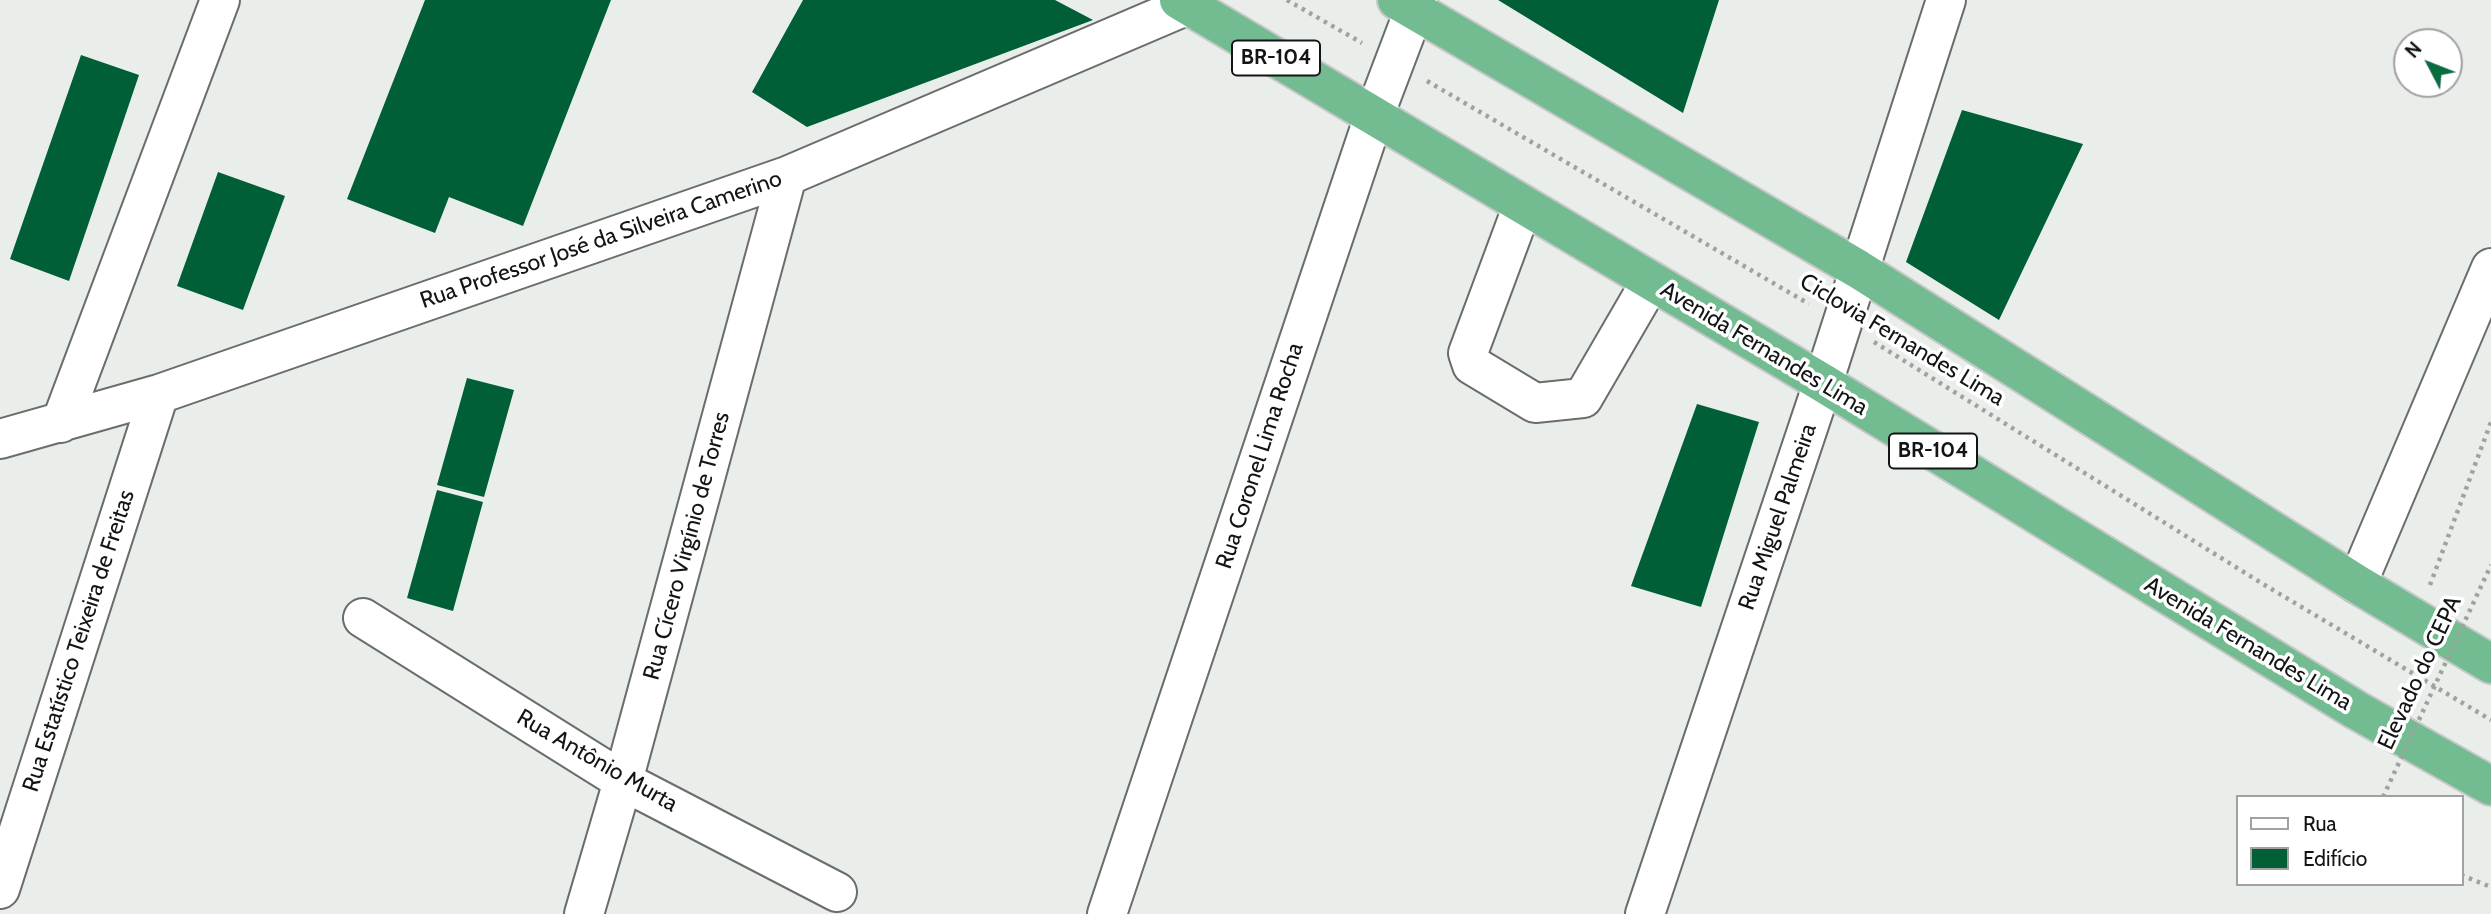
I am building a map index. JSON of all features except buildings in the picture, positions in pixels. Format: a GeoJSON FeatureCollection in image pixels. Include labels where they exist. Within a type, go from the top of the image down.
{"type":"FeatureCollection","features":[{"type":"Feature","properties":{"kind":"highway","name":"Avenida Fernandes Lima"},"geometry":{"type":"LineString","coordinates":[[1183,3],[1823,383],[2344,703],[2491,786]]}},
{"type":"Feature","properties":{"kind":"highway"},"geometry":{"type":"LineString","coordinates":[[1410,4],[1858,269],[2357,584],[2491,663]]}},
{"type":"Feature","properties":{"kind":"street"},"geometry":{"type":"LineString","coordinates":[[61,423],[220,0]]}},
{"type":"Feature","properties":{"kind":"street","name":"Rua Miguel Palmeira"},"geometry":{"type":"LineString","coordinates":[[1645,914],[1823,383],[1947,0]]}},
{"type":"Feature","properties":{"kind":"street","name":"Rua Professor José da Silveira Camerino"},"geometry":{"type":"LineString","coordinates":[[0,439],[159,394],[787,176],[1183,3]]}},
{"type":"Feature","properties":{"kind":"street","name":"Rua Coronel Lima Rocha"},"geometry":{"type":"LineString","coordinates":[[1107,914],[1374,116],[1395,62],[1410,4]]}},
{"type":"Feature","properties":{"kind":"street","name":"Rua Cícero Virgínio de Torres"},"geometry":{"type":"LineString","coordinates":[[584,914],[623,781],[787,176]]}},
{"type":"Feature","properties":{"kind":"street"},"geometry":{"type":"LineString","coordinates":[[1523,205],[1468,353],[1472,365],[1535,402],[1583,398],[1651,281]]}},
{"type":"Feature","properties":{"kind":"street"},"geometry":{"type":"LineString","coordinates":[[2357,584],[2491,268]]}},
{"type":"Feature","properties":{"kind":"street","name":"Rua Estatístico Teixeira de Freitas"},"geometry":{"type":"LineString","coordinates":[[0,889],[159,394]]}},
{"type":"Feature","properties":{"kind":"street","name":"Rua Antônio Murta"},"geometry":{"type":"LineString","coordinates":[[363,618],[623,781],[837,892]]}},
{"type":"Feature","properties":{"kind":"path","name":"Ciclovia Fernandes Lima"},"geometry":{"type":"LineString","coordinates":[[1287,0],[1842,323],[2263,584],[2491,720]]}},
{"type":"Feature","properties":{"kind":"path","name":"Elevado do CEPA"},"geometry":{"type":"LineString","coordinates":[[2428,590],[2491,422]]}},
{"type":"Feature","properties":{"kind":"path","name":"Elevado do CEPA"},"geometry":{"type":"LineString","coordinates":[[2384,795],[2491,565]]}},
{"type":"Feature","properties":{"kind":"path"},"geometry":{"type":"LineString","coordinates":[[2463,875],[2491,887]]}}]}
